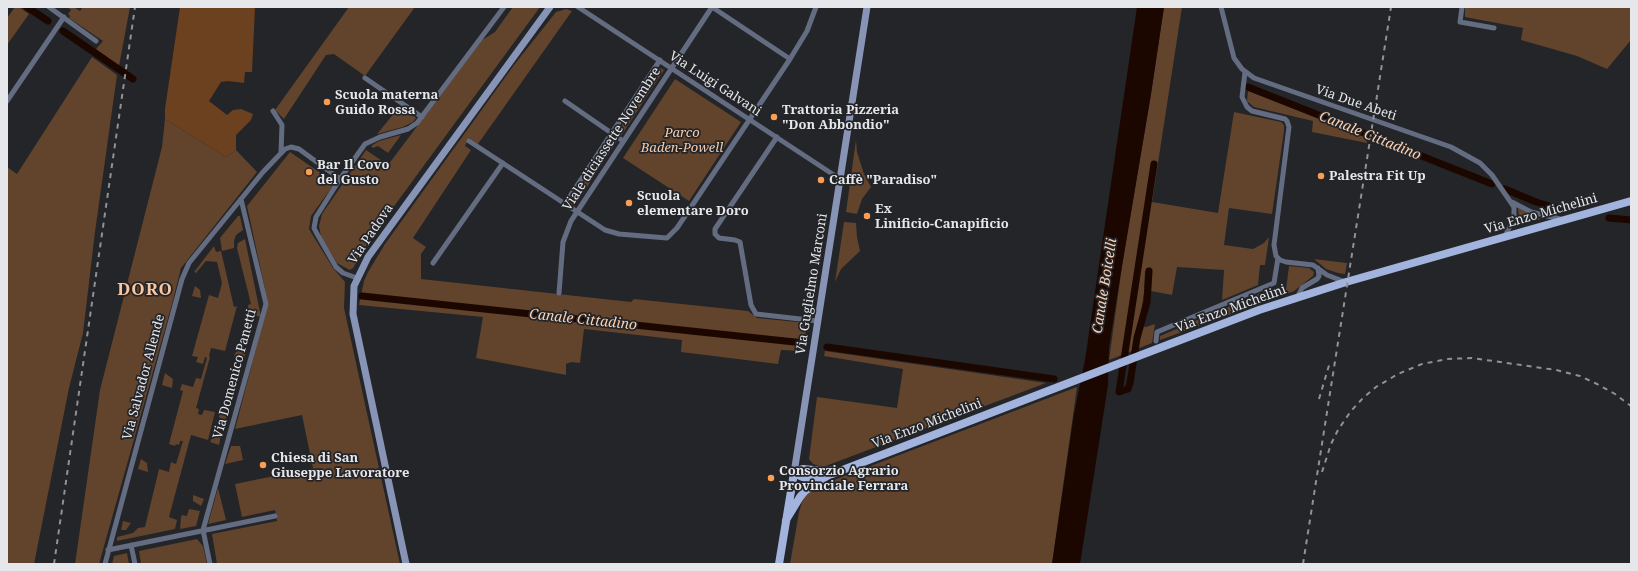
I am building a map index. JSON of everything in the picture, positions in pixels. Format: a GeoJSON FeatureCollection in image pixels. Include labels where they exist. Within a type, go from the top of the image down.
{"type":"FeatureCollection","features":[{"type":"Feature","properties":{"kind":"main road","name":"Via Padova"},"geometry":{"type":"LineString","coordinates":[[406,564],[353,314],[354,286],[368,257],[550,7]]}},
{"type":"Feature","properties":{"kind":"main road","name":"Via Guglielmo Marconi"},"geometry":{"type":"LineString","coordinates":[[779,564],[867,7]]}},
{"type":"Feature","properties":{"kind":"main road","name":"Via Enzo Michelini"},"geometry":{"type":"LineString","coordinates":[[786,520],[800,497],[821,479],[1241,317],[1346,282],[1631,201]]}},
{"type":"Feature","properties":{"kind":"main road"},"geometry":{"type":"LineString","coordinates":[[799,442],[800,459],[809,469]]}},
{"type":"Feature","properties":{"kind":"main road","name":"Via Enzo Michelini"},"geometry":{"type":"LineString","coordinates":[[794,473],[800,470],[809,469],[824,471],[848,468]]}},
{"type":"Feature","properties":{"kind":"main road","name":"Via Enzo Michelini"},"geometry":{"type":"LineString","coordinates":[[794,473],[805,478],[821,479]]}},
{"type":"Feature","properties":{"kind":"street"},"geometry":{"type":"LineString","coordinates":[[49,7],[96,40]]}},
{"type":"Feature","properties":{"kind":"street"},"geometry":{"type":"LineString","coordinates":[[357,278],[343,273],[336,267],[314,228],[316,217],[340,179],[365,144],[369,141],[408,129],[417,123],[504,7]]}},
{"type":"Feature","properties":{"kind":"street","name":"Via Luigi Galvani"},"geometry":{"type":"LineString","coordinates":[[578,7],[840,179]]}},
{"type":"Feature","properties":{"kind":"street"},"geometry":{"type":"LineString","coordinates":[[712,7],[790,59]]}},
{"type":"Feature","properties":{"kind":"street","name":"Viale diciassette Novembre"},"geometry":{"type":"LineString","coordinates":[[559,293],[565,235],[577,211],[712,7]]}},
{"type":"Feature","properties":{"kind":"street"},"geometry":{"type":"LineString","coordinates":[[469,141],[565,204],[611,232],[667,238],[677,228],[790,59],[807,31],[816,7]]}},
{"type":"Feature","properties":{"kind":"street","name":"Via Due Abeti"},"geometry":{"type":"LineString","coordinates":[[1221,7],[1231,51],[1237,63],[1245,72],[1264,82],[1460,151],[1486,169],[1511,201],[1521,208],[1541,216],[1564,220]]}},
{"type":"Feature","properties":{"kind":"street"},"geometry":{"type":"LineString","coordinates":[[1462,7],[1460,22],[1494,28]]}},
{"type":"Feature","properties":{"kind":"street"},"geometry":{"type":"LineString","coordinates":[[7,101],[64,17]]}},
{"type":"Feature","properties":{"kind":"street","name":"Viale diciassette Novembre"},"geometry":{"type":"LineString","coordinates":[[565,204],[660,60]]}},
{"type":"Feature","properties":{"kind":"street"},"geometry":{"type":"LineString","coordinates":[[1245,72],[1242,98],[1247,107],[1252,111],[1285,119],[1289,127],[1274,252],[1278,258],[1286,262],[1313,265],[1327,275],[1346,282]]}},
{"type":"Feature","properties":{"kind":"street"},"geometry":{"type":"LineString","coordinates":[[365,78],[422,117]]}},
{"type":"Feature","properties":{"kind":"street"},"geometry":{"type":"LineString","coordinates":[[565,101],[623,141]]}},
{"type":"Feature","properties":{"kind":"street"},"geometry":{"type":"LineString","coordinates":[[272,111],[282,125],[283,150],[291,147],[299,149],[340,179]]}},
{"type":"Feature","properties":{"kind":"street"},"geometry":{"type":"LineString","coordinates":[[777,137],[715,229],[715,234],[718,238],[740,242],[751,305],[756,314],[818,321]]}},
{"type":"Feature","properties":{"kind":"street","name":"Via Salvador Allende"},"geometry":{"type":"LineString","coordinates":[[105,564],[185,272],[189,263],[283,150]]}},
{"type":"Feature","properties":{"kind":"street"},"geometry":{"type":"LineString","coordinates":[[433,262],[503,163]]}},
{"type":"Feature","properties":{"kind":"street","name":"Via Domenico Panetti"},"geometry":{"type":"LineString","coordinates":[[203,530],[266,304],[241,199]]}},
{"type":"Feature","properties":{"kind":"street"},"geometry":{"type":"LineString","coordinates":[[1505,236],[1514,218],[1514,207],[1511,201]]}},
{"type":"Feature","properties":{"kind":"street"},"geometry":{"type":"LineString","coordinates":[[1156,341],[1157,332],[1274,283],[1278,258]]}},
{"type":"Feature","properties":{"kind":"street"},"geometry":{"type":"LineString","coordinates":[[1296,298],[1302,288],[1317,279],[1319,276],[1318,268]]}},
{"type":"Feature","properties":{"kind":"street"},"geometry":{"type":"LineString","coordinates":[[108,550],[276,516]]}},
{"type":"Feature","properties":{"kind":"street"},"geometry":{"type":"LineString","coordinates":[[203,530],[210,564]]}},
{"type":"Feature","properties":{"kind":"street"},"geometry":{"type":"LineString","coordinates":[[131,545],[135,564]]}},
{"type":"Feature","properties":{"kind":"green space"},"geometry":{"type":"Polygon","coordinates":[[[15,7],[19,7],[29,14],[7,45],[7,18],[15,7]]]}},
{"type":"Feature","properties":{"kind":"green space"},"geometry":{"type":"Polygon","coordinates":[[[67,7],[74,7],[80,11],[83,7],[130,7],[119,66],[96,49],[103,41],[69,18],[70,16],[68,14],[71,10],[67,7]]]}},
{"type":"Feature","properties":{"kind":"green space"},"geometry":{"type":"Polygon","coordinates":[[[349,7],[415,7],[365,76],[334,54],[326,55],[284,119],[275,110],[349,7]]]}},
{"type":"Feature","properties":{"kind":"green space"},"geometry":{"type":"Polygon","coordinates":[[[513,7],[540,7],[373,235],[353,268],[350,270],[337,263],[321,237],[319,226],[322,214],[366,150],[388,165],[482,40],[495,32],[513,7]]]}},
{"type":"Feature","properties":{"kind":"green space"},"geometry":{"type":"Polygon","coordinates":[[[1164,7],[1182,7],[1152,202],[1218,213],[1234,112],[1281,122],[1284,125],[1284,131],[1272,214],[1229,208],[1224,245],[1253,249],[1264,243],[1269,237],[1265,265],[1260,265],[1258,285],[1222,300],[1224,270],[1177,267],[1172,295],[1151,291],[1152,271],[1145,271],[1144,292],[1139,326],[1146,327],[1155,324],[1152,343],[1109,360],[1122,266],[1164,7]]]}},
{"type":"Feature","properties":{"kind":"green space"},"geometry":{"type":"Polygon","coordinates":[[[1465,7],[1631,7],[1631,40],[1607,69],[1577,56],[1521,40],[1523,28],[1465,17],[1465,7]]]}},
{"type":"Feature","properties":{"kind":"green space"},"geometry":{"type":"Polygon","coordinates":[[[566,9],[572,11],[478,144],[469,138],[465,146],[471,150],[413,238],[426,247],[421,254],[421,279],[631,302],[634,299],[748,311],[757,318],[807,323],[803,351],[781,350],[778,364],[681,352],[682,340],[584,329],[580,363],[571,362],[566,364],[566,375],[476,358],[483,317],[359,305],[364,281],[385,244],[514,65],[556,12],[566,9]]]}},
{"type":"Feature","properties":{"kind":"green space"},"geometry":{"type":"Polygon","coordinates":[[[92,57],[117,75],[95,232],[83,333],[69,388],[34,564],[7,564],[7,167],[17,174],[92,57]]]}},
{"type":"Feature","properties":{"kind":"green space"},"geometry":{"type":"Polygon","coordinates":[[[660,68],[664,70],[621,136],[617,133],[660,68]]]}},
{"type":"Feature","properties":{"kind":"green space","name":"Parco Baden-Powell"},"geometry":{"type":"Polygon","coordinates":[[[675,79],[741,122],[689,201],[623,158],[675,79]]]}},
{"type":"Feature","properties":{"kind":"green space"},"geometry":{"type":"Polygon","coordinates":[[[1248,91],[1367,137],[1367,143],[1312,132],[1313,121],[1254,107],[1247,101],[1248,91]]]}},
{"type":"Feature","properties":{"kind":"green space"},"geometry":{"type":"Polygon","coordinates":[[[400,106],[416,118],[413,122],[403,127],[377,134],[400,106]]]}},
{"type":"Feature","properties":{"kind":"green space"},"geometry":{"type":"Polygon","coordinates":[[[165,119],[226,157],[236,150],[257,172],[181,268],[99,564],[75,564],[100,390],[162,147],[165,119]]]}},
{"type":"Feature","properties":{"kind":"green space"},"geometry":{"type":"Polygon","coordinates":[[[401,135],[388,153],[378,146],[373,148],[371,146],[379,141],[401,135]]]}},
{"type":"Feature","properties":{"kind":"green space"},"geometry":{"type":"Polygon","coordinates":[[[613,138],[617,141],[574,207],[569,204],[613,138]]]}},
{"type":"Feature","properties":{"kind":"green space"},"geometry":{"type":"Polygon","coordinates":[[[856,140],[857,152],[864,174],[871,187],[862,199],[857,214],[846,212],[856,140]]]}},
{"type":"Feature","properties":{"kind":"green space"},"geometry":{"type":"Polygon","coordinates":[[[290,152],[335,183],[311,216],[309,229],[333,268],[345,282],[344,308],[400,564],[217,564],[212,534],[277,521],[275,510],[242,517],[235,484],[313,468],[302,415],[235,429],[268,303],[247,206],[290,152]]]}},
{"type":"Feature","properties":{"kind":"green space"},"geometry":{"type":"Polygon","coordinates":[[[1518,208],[1541,219],[1517,225],[1519,218],[1518,208]]]}},
{"type":"Feature","properties":{"kind":"green space"},"geometry":{"type":"Polygon","coordinates":[[[238,216],[240,216],[243,230],[236,235],[234,248],[222,251],[220,238],[238,216]]]}},
{"type":"Feature","properties":{"kind":"green space"},"geometry":{"type":"Polygon","coordinates":[[[844,222],[856,223],[860,251],[841,269],[835,282],[844,222]]]}},
{"type":"Feature","properties":{"kind":"green space"},"geometry":{"type":"Polygon","coordinates":[[[245,239],[261,317],[249,314],[248,305],[251,304],[237,248],[238,243],[245,239]]]}},
{"type":"Feature","properties":{"kind":"green space"},"geometry":{"type":"Polygon","coordinates":[[[214,246],[216,252],[221,251],[234,307],[237,306],[225,351],[211,348],[210,357],[196,408],[199,409],[198,414],[202,415],[204,410],[215,412],[208,440],[191,435],[169,517],[177,520],[175,529],[117,541],[117,537],[133,533],[138,528],[145,527],[159,469],[169,472],[171,462],[176,464],[183,441],[180,441],[179,445],[176,444],[175,446],[169,444],[183,391],[180,390],[182,384],[193,387],[196,378],[201,379],[207,358],[205,357],[203,364],[196,362],[198,357],[192,356],[209,295],[218,298],[222,283],[217,262],[206,261],[196,273],[194,272],[214,246]]]}},
{"type":"Feature","properties":{"kind":"green space"},"geometry":{"type":"Polygon","coordinates":[[[1314,259],[1347,263],[1345,274],[1326,269],[1314,259]]]}},
{"type":"Feature","properties":{"kind":"green space"},"geometry":{"type":"Polygon","coordinates":[[[1289,266],[1309,268],[1314,272],[1313,276],[1294,291],[1160,340],[1160,336],[1259,294],[1277,289],[1286,290],[1289,266]]]}},
{"type":"Feature","properties":{"kind":"green space"},"geometry":{"type":"Polygon","coordinates":[[[195,286],[200,290],[201,298],[192,296],[195,286]]]}},
{"type":"Feature","properties":{"kind":"green space"},"geometry":{"type":"Polygon","coordinates":[[[241,349],[246,350],[244,359],[234,356],[236,352],[241,349]]]}},
{"type":"Feature","properties":{"kind":"green space"},"geometry":{"type":"Polygon","coordinates":[[[825,351],[1046,383],[823,467],[813,464],[809,459],[817,397],[897,408],[903,369],[824,356],[825,351]]]}},
{"type":"Feature","properties":{"kind":"green space"},"geometry":{"type":"Polygon","coordinates":[[[165,373],[173,379],[172,388],[162,385],[165,373]]]}},
{"type":"Feature","properties":{"kind":"green space"},"geometry":{"type":"Polygon","coordinates":[[[1077,387],[1052,564],[790,564],[799,512],[803,499],[813,488],[1077,387]]]}},
{"type":"Feature","properties":{"kind":"green space"},"geometry":{"type":"Polygon","coordinates":[[[219,409],[228,412],[225,422],[219,417],[219,409]]]}},
{"type":"Feature","properties":{"kind":"green space"},"geometry":{"type":"Polygon","coordinates":[[[221,435],[219,445],[210,442],[212,438],[221,435]]]}},
{"type":"Feature","properties":{"kind":"green space"},"geometry":{"type":"Polygon","coordinates":[[[231,446],[240,446],[243,460],[225,464],[231,446]]]}},
{"type":"Feature","properties":{"kind":"green space"},"geometry":{"type":"Polygon","coordinates":[[[141,459],[147,463],[148,472],[138,469],[141,459]]]}},
{"type":"Feature","properties":{"kind":"green space"},"geometry":{"type":"Polygon","coordinates":[[[218,488],[226,520],[208,524],[218,488]]]}},
{"type":"Feature","properties":{"kind":"green space"},"geometry":{"type":"Polygon","coordinates":[[[193,495],[204,499],[201,506],[193,501],[193,495]]]}},
{"type":"Feature","properties":{"kind":"green space"},"geometry":{"type":"Polygon","coordinates":[[[189,509],[200,511],[196,526],[180,529],[181,517],[182,515],[187,516],[189,509]]]}},
{"type":"Feature","properties":{"kind":"green space"},"geometry":{"type":"Polygon","coordinates":[[[123,521],[131,523],[126,530],[121,530],[123,521]]]}},
{"type":"Feature","properties":{"kind":"green space"},"geometry":{"type":"Polygon","coordinates":[[[197,539],[203,546],[207,564],[141,564],[139,551],[197,539]]]}},
{"type":"Feature","properties":{"kind":"green space"},"geometry":{"type":"Polygon","coordinates":[[[127,553],[129,564],[112,564],[114,556],[127,553]]]}},
{"type":"Feature","properties":{"kind":"shaded area"},"geometry":{"type":"Polygon","coordinates":[[[180,7],[255,7],[252,72],[245,72],[244,83],[228,81],[221,82],[209,101],[227,115],[233,110],[241,109],[253,114],[251,120],[236,135],[236,150],[226,157],[165,119],[165,109],[180,7]]]}},
{"type":"Feature","properties":{"kind":"water","name":"Canale Boicelli"},"geometry":{"type":"Polygon","coordinates":[[[1137,7],[1164,7],[1109,347],[1108,385],[1080,564],[1052,564],[1074,414],[1085,360],[1137,7]]]}},
{"type":"Feature","properties":{"kind":"waterway"},"geometry":{"type":"LineString","coordinates":[[27,7],[48,21]]}},
{"type":"Feature","properties":{"kind":"waterway"},"geometry":{"type":"LineString","coordinates":[[63,31],[133,79]]}},
{"type":"Feature","properties":{"kind":"waterway","name":"Canale Cittadino"},"geometry":{"type":"LineString","coordinates":[[1248,87],[1492,184]]}},
{"type":"Feature","properties":{"kind":"waterway"},"geometry":{"type":"LineString","coordinates":[[1149,271],[1147,302],[1137,338],[1130,383],[1128,389],[1119,392],[1154,164]]}},
{"type":"Feature","properties":{"kind":"waterway","name":"Canale Cittadino"},"geometry":{"type":"LineString","coordinates":[[1505,189],[1536,202],[1562,210]]}},
{"type":"Feature","properties":{"kind":"waterway","name":"Canale Cittadino"},"geometry":{"type":"LineString","coordinates":[[1609,218],[1631,220]]}},
{"type":"Feature","properties":{"kind":"waterway","name":"Canale Cittadino"},"geometry":{"type":"LineString","coordinates":[[362,296],[804,343]]}},
{"type":"Feature","properties":{"kind":"waterway"},"geometry":{"type":"LineString","coordinates":[[827,347],[1054,379]]}},
{"type":"Feature","properties":{"kind":"railway"},"geometry":{"type":"LineString","coordinates":[[54,564],[135,7]]}},
{"type":"Feature","properties":{"kind":"railway"},"geometry":{"type":"LineString","coordinates":[[1303,564],[1391,7]]}},
{"type":"Feature","properties":{"kind":"railway"},"geometry":{"type":"LineString","coordinates":[[1322,472],[1331,444],[1338,430],[1351,411],[1363,398],[1376,387],[1398,374],[1422,364],[1447,359],[1472,358],[1556,370],[1580,376],[1597,384],[1615,394],[1631,406]]}},
{"type":"Feature","properties":{"kind":"railway"},"geometry":{"type":"LineString","coordinates":[[1319,399],[1330,362]]}},
{"type":"Feature","properties":{"kind":"place","name":"Scuola materna Guido Rossa"},"geometry":{"type":"Point","coordinates":[327,102]}},
{"type":"Feature","properties":{"kind":"place","name":"Trattoria Pizzeria \"Don Abbondio\""},"geometry":{"type":"Point","coordinates":[774,117]}},
{"type":"Feature","properties":{"kind":"place","name":"Bar Il Covo del Gusto"},"geometry":{"type":"Point","coordinates":[309,172]}},
{"type":"Feature","properties":{"kind":"place","name":"Palestra Fit Up"},"geometry":{"type":"Point","coordinates":[1321,176]}},
{"type":"Feature","properties":{"kind":"place","name":"Caffè \"Paradiso\""},"geometry":{"type":"Point","coordinates":[821,180]}},
{"type":"Feature","properties":{"kind":"place","name":"Scuola elementare Doro"},"geometry":{"type":"Point","coordinates":[629,203]}},
{"type":"Feature","properties":{"kind":"place","name":"Ex Linificio-Canapificio"},"geometry":{"type":"Point","coordinates":[867,216]}},
{"type":"Feature","properties":{"kind":"place","name":"Chiesa di San Giuseppe Lavoratore"},"geometry":{"type":"Point","coordinates":[263,465]}},
{"type":"Feature","properties":{"kind":"place","name":"Consorzio Agrario Provinciale Ferrara"},"geometry":{"type":"Point","coordinates":[771,478]}},
{"type":"Feature","properties":{"kind":"district","name":"DORO"},"geometry":{"type":"Point","coordinates":[145,290]}}]}
